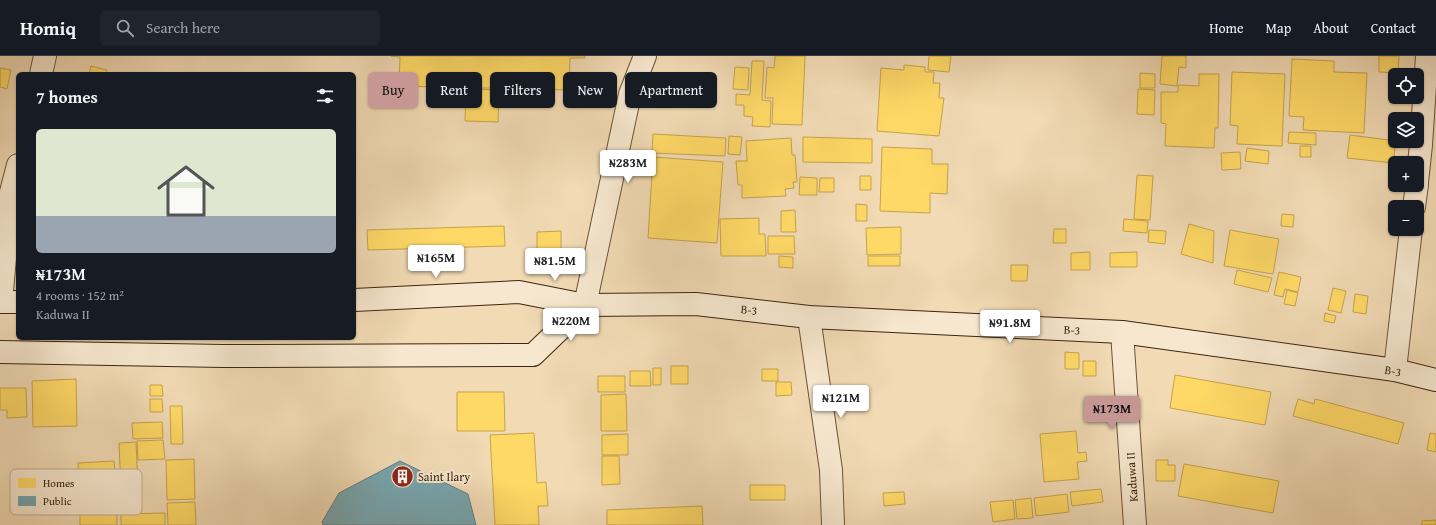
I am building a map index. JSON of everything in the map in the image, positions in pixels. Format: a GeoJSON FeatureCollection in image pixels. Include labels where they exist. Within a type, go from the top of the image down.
{"type":"FeatureCollection","features":[{"type":"Feature","properties":{"kind":"main road"},"geometry":{"type":"LineString","coordinates":[[41,72],[45,56]]}},
{"type":"Feature","properties":{"kind":"main road"},"geometry":{"type":"LineString","coordinates":[[0,352],[223,356],[533,355],[585,305],[630,94],[645,56]]}},
{"type":"Feature","properties":{"kind":"main road"},"geometry":{"type":"LineString","coordinates":[[1420,156],[1427,56]]}},
{"type":"Feature","properties":{"kind":"main road"},"geometry":{"type":"LineString","coordinates":[[6,302],[11,192],[16,173]]}},
{"type":"Feature","properties":{"kind":"main road"},"geometry":{"type":"LineString","coordinates":[[1395,370],[1411,236]]}},
{"type":"Feature","properties":{"kind":"main road","name":"B-3"},"geometry":{"type":"LineString","coordinates":[[356,300],[519,292],[585,305],[696,304],[808,317],[1122,332],[1395,370],[1436,380]]}},
{"type":"Feature","properties":{"kind":"main road"},"geometry":{"type":"LineString","coordinates":[[808,317],[831,470],[833,525]]}},
{"type":"Feature","properties":{"kind":"main road","name":"Kaduwa II"},"geometry":{"type":"LineString","coordinates":[[1122,332],[1135,525]]}},
{"type":"Feature","properties":{"kind":"building: Homes"},"geometry":{"type":"Polygon","coordinates":[[[391,56],[585,56],[585,58],[570,58],[570,72],[563,72],[563,90],[555,90],[555,72],[490,72],[490,88],[482,88],[482,72],[426,72],[426,87],[418,86],[418,72],[399,72],[400,57],[391,56]]]}},
{"type":"Feature","properties":{"kind":"building: Homes"},"geometry":{"type":"Polygon","coordinates":[[[775,56],[805,56],[802,125],[772,124],[773,98],[765,98],[767,67],[774,68],[775,56]]]}},
{"type":"Feature","properties":{"kind":"building: Homes"},"geometry":{"type":"Polygon","coordinates":[[[929,56],[951,56],[949,72],[928,70],[929,56]]]}},
{"type":"Feature","properties":{"kind":"building: Homes"},"geometry":{"type":"Polygon","coordinates":[[[1162,56],[1186,56],[1186,68],[1179,67],[1177,86],[1160,84],[1162,56]]]}},
{"type":"Feature","properties":{"kind":"building: Homes"},"geometry":{"type":"Polygon","coordinates":[[[1379,56],[1399,56],[1398,68],[1388,68],[1388,72],[1379,72],[1379,56]]]}},
{"type":"Feature","properties":{"kind":"building: Homes"},"geometry":{"type":"Polygon","coordinates":[[[1292,59],[1334,61],[1334,72],[1367,73],[1364,133],[1303,130],[1304,117],[1289,116],[1292,59]]]}},
{"type":"Feature","properties":{"kind":"building: Homes"},"geometry":{"type":"Polygon","coordinates":[[[752,61],[764,61],[762,100],[771,101],[770,127],[752,126],[753,117],[744,116],[744,105],[736,105],[736,94],[750,95],[752,61]]]}},
{"type":"Feature","properties":{"kind":"building: Homes"},"geometry":{"type":"Polygon","coordinates":[[[904,65],[925,67],[925,72],[934,72],[933,83],[940,83],[939,98],[944,98],[939,136],[877,131],[881,68],[904,70],[904,65]]]}},
{"type":"Feature","properties":{"kind":"building: Homes"},"geometry":{"type":"Polygon","coordinates":[[[91,66],[107,70],[106,72],[90,72],[91,66]]]}},
{"type":"Feature","properties":{"kind":"building: Homes"},"geometry":{"type":"Polygon","coordinates":[[[735,67],[749,68],[748,90],[733,89],[735,67]]]}},
{"type":"Feature","properties":{"kind":"building: Homes"},"geometry":{"type":"Polygon","coordinates":[[[0,68],[11,70],[7,89],[0,87],[0,68]]]}},
{"type":"Feature","properties":{"kind":"building: Homes"},"geometry":{"type":"Polygon","coordinates":[[[1232,72],[1285,74],[1282,146],[1237,144],[1238,126],[1230,125],[1232,72]]]}},
{"type":"Feature","properties":{"kind":"building: Homes"},"geometry":{"type":"Polygon","coordinates":[[[1140,73],[1155,74],[1155,88],[1140,88],[1140,73]]]}},
{"type":"Feature","properties":{"kind":"building: Homes"},"geometry":{"type":"Polygon","coordinates":[[[1199,74],[1219,74],[1218,128],[1215,128],[1214,148],[1165,146],[1166,124],[1161,123],[1161,92],[1178,92],[1178,85],[1199,86],[1199,74]]]}},
{"type":"Feature","properties":{"kind":"building: Homes"},"geometry":{"type":"Polygon","coordinates":[[[482,89],[490,90],[490,108],[498,108],[498,122],[465,121],[465,108],[482,108],[482,89]]]}},
{"type":"Feature","properties":{"kind":"building: Homes"},"geometry":{"type":"Polygon","coordinates":[[[1138,89],[1155,90],[1154,115],[1137,114],[1138,89]]]}},
{"type":"Feature","properties":{"kind":"building: Homes"},"geometry":{"type":"Polygon","coordinates":[[[1289,132],[1316,133],[1316,145],[1288,143],[1289,132]]]}},
{"type":"Feature","properties":{"kind":"building: Homes"},"geometry":{"type":"Polygon","coordinates":[[[653,134],[726,138],[725,156],[652,153],[653,134]]]}},
{"type":"Feature","properties":{"kind":"building: Homes"},"geometry":{"type":"Polygon","coordinates":[[[1350,135],[1388,140],[1388,148],[1395,148],[1394,156],[1388,156],[1388,162],[1347,158],[1350,135]]]}},
{"type":"Feature","properties":{"kind":"building: Homes"},"geometry":{"type":"Polygon","coordinates":[[[729,136],[742,137],[740,155],[728,154],[729,136]]]}},
{"type":"Feature","properties":{"kind":"building: Homes"},"geometry":{"type":"Polygon","coordinates":[[[803,137],[872,139],[872,163],[803,162],[803,137]]]}},
{"type":"Feature","properties":{"kind":"building: Homes"},"geometry":{"type":"Polygon","coordinates":[[[791,138],[792,155],[795,155],[797,182],[793,182],[794,188],[785,189],[786,196],[742,198],[742,185],[738,185],[736,161],[747,161],[746,141],[791,138]]]}},
{"type":"Feature","properties":{"kind":"building: Homes"},"geometry":{"type":"Polygon","coordinates":[[[1300,146],[1311,146],[1311,157],[1300,157],[1300,146]]]}},
{"type":"Feature","properties":{"kind":"building: Homes"},"geometry":{"type":"Polygon","coordinates":[[[882,147],[932,149],[932,164],[948,164],[947,194],[930,193],[930,213],[880,211],[882,147]]]}},
{"type":"Feature","properties":{"kind":"building: Homes"},"geometry":{"type":"Polygon","coordinates":[[[1247,148],[1269,151],[1268,164],[1245,161],[1247,148]]]}},
{"type":"Feature","properties":{"kind":"building: Homes"},"geometry":{"type":"Polygon","coordinates":[[[1240,152],[1241,169],[1222,170],[1221,153],[1240,152]]]}},
{"type":"Feature","properties":{"kind":"building: Homes"},"geometry":{"type":"Polygon","coordinates":[[[653,157],[723,162],[717,243],[648,238],[653,157]]]}},
{"type":"Feature","properties":{"kind":"building: Homes"},"geometry":{"type":"Polygon","coordinates":[[[1137,175],[1153,176],[1150,220],[1134,219],[1137,175]]]}},
{"type":"Feature","properties":{"kind":"building: Homes"},"geometry":{"type":"Polygon","coordinates":[[[860,176],[871,176],[871,190],[860,190],[860,176]]]}},
{"type":"Feature","properties":{"kind":"building: Homes"},"geometry":{"type":"Polygon","coordinates":[[[800,177],[817,178],[817,195],[799,195],[800,177]]]}},
{"type":"Feature","properties":{"kind":"building: Homes"},"geometry":{"type":"Polygon","coordinates":[[[820,178],[834,178],[834,192],[819,192],[820,178]]]}},
{"type":"Feature","properties":{"kind":"building: Homes"},"geometry":{"type":"Polygon","coordinates":[[[856,204],[867,205],[867,221],[856,221],[856,204]]]}},
{"type":"Feature","properties":{"kind":"building: Homes"},"geometry":{"type":"Polygon","coordinates":[[[795,210],[796,232],[781,232],[781,211],[795,210]]]}},
{"type":"Feature","properties":{"kind":"building: Homes"},"geometry":{"type":"Polygon","coordinates":[[[1282,214],[1294,215],[1293,227],[1281,226],[1282,214]]]}},
{"type":"Feature","properties":{"kind":"building: Homes"},"geometry":{"type":"Polygon","coordinates":[[[759,218],[759,234],[765,234],[766,256],[721,256],[720,219],[759,218]]]}},
{"type":"Feature","properties":{"kind":"building: Homes"},"geometry":{"type":"Polygon","coordinates":[[[1124,219],[1148,221],[1147,233],[1123,231],[1124,219]]]}},
{"type":"Feature","properties":{"kind":"building: Homes"},"geometry":{"type":"Polygon","coordinates":[[[1189,224],[1214,231],[1213,263],[1181,254],[1189,224]]]}},
{"type":"Feature","properties":{"kind":"building: Homes"},"geometry":{"type":"Polygon","coordinates":[[[504,226],[505,246],[368,250],[367,230],[504,226]]]}},
{"type":"Feature","properties":{"kind":"building: Homes"},"geometry":{"type":"Polygon","coordinates":[[[901,227],[901,254],[867,255],[866,228],[901,227]]]}},
{"type":"Feature","properties":{"kind":"building: Homes"},"geometry":{"type":"Polygon","coordinates":[[[1054,229],[1066,229],[1066,243],[1053,243],[1054,229]]]}},
{"type":"Feature","properties":{"kind":"building: Homes"},"geometry":{"type":"Polygon","coordinates":[[[1149,230],[1166,231],[1165,244],[1148,242],[1149,230]]]}},
{"type":"Feature","properties":{"kind":"building: Homes"},"geometry":{"type":"Polygon","coordinates":[[[1230,230],[1279,239],[1273,274],[1224,266],[1230,230]]]}},
{"type":"Feature","properties":{"kind":"building: Homes"},"geometry":{"type":"Polygon","coordinates":[[[561,231],[561,251],[537,251],[537,232],[561,231]]]}},
{"type":"Feature","properties":{"kind":"building: Homes"},"geometry":{"type":"Polygon","coordinates":[[[768,236],[794,236],[795,254],[768,254],[768,236]]]}},
{"type":"Feature","properties":{"kind":"building: Homes"},"geometry":{"type":"Polygon","coordinates":[[[1090,252],[1090,270],[1071,270],[1071,253],[1090,252]]]}},
{"type":"Feature","properties":{"kind":"building: Homes"},"geometry":{"type":"Polygon","coordinates":[[[1137,252],[1137,267],[1110,267],[1110,253],[1137,252]]]}},
{"type":"Feature","properties":{"kind":"building: Homes"},"geometry":{"type":"Polygon","coordinates":[[[779,256],[793,257],[793,268],[779,267],[779,256]]]}},
{"type":"Feature","properties":{"kind":"building: Homes"},"geometry":{"type":"Polygon","coordinates":[[[868,256],[900,256],[900,266],[868,266],[868,256]]]}},
{"type":"Feature","properties":{"kind":"building: Homes"},"geometry":{"type":"Polygon","coordinates":[[[1011,265],[1028,265],[1027,281],[1011,281],[1011,265]]]}},
{"type":"Feature","properties":{"kind":"building: Homes"},"geometry":{"type":"Polygon","coordinates":[[[1237,270],[1272,278],[1268,292],[1234,284],[1237,270]]]}},
{"type":"Feature","properties":{"kind":"building: Homes"},"geometry":{"type":"Polygon","coordinates":[[[1279,272],[1301,277],[1298,292],[1285,289],[1283,297],[1274,295],[1279,272]]]}},
{"type":"Feature","properties":{"kind":"building: Homes"},"geometry":{"type":"Polygon","coordinates":[[[1333,288],[1346,291],[1341,313],[1328,310],[1333,288]]]}},
{"type":"Feature","properties":{"kind":"building: Homes"},"geometry":{"type":"Polygon","coordinates":[[[1287,290],[1298,293],[1295,306],[1284,304],[1287,290]]]}},
{"type":"Feature","properties":{"kind":"building: Homes"},"geometry":{"type":"Polygon","coordinates":[[[1355,294],[1368,296],[1366,314],[1353,312],[1355,294]]]}},
{"type":"Feature","properties":{"kind":"building: Homes"},"geometry":{"type":"Polygon","coordinates":[[[1325,313],[1336,316],[1334,323],[1324,321],[1325,313]]]}},
{"type":"Feature","properties":{"kind":"building: Homes"},"geometry":{"type":"Polygon","coordinates":[[[1065,352],[1079,353],[1079,369],[1065,369],[1065,352]]]}},
{"type":"Feature","properties":{"kind":"building: Homes"},"geometry":{"type":"Polygon","coordinates":[[[1083,361],[1096,361],[1096,376],[1083,376],[1083,361]]]}},
{"type":"Feature","properties":{"kind":"building: Homes"},"geometry":{"type":"Polygon","coordinates":[[[671,366],[688,366],[688,384],[671,384],[671,366]]]}},
{"type":"Feature","properties":{"kind":"building: Homes"},"geometry":{"type":"Polygon","coordinates":[[[653,368],[661,368],[661,385],[653,385],[653,368]]]}},
{"type":"Feature","properties":{"kind":"building: Homes"},"geometry":{"type":"Polygon","coordinates":[[[762,369],[778,369],[778,381],[762,381],[762,369]]]}},
{"type":"Feature","properties":{"kind":"building: Homes"},"geometry":{"type":"Polygon","coordinates":[[[630,371],[650,371],[651,386],[630,386],[630,371]]]}},
{"type":"Feature","properties":{"kind":"building: Homes"},"geometry":{"type":"Polygon","coordinates":[[[1175,375],[1271,392],[1265,425],[1170,408],[1175,375]]]}},
{"type":"Feature","properties":{"kind":"building: Homes"},"geometry":{"type":"Polygon","coordinates":[[[598,376],[625,376],[625,392],[598,392],[598,376]]]}},
{"type":"Feature","properties":{"kind":"building: Homes"},"geometry":{"type":"Polygon","coordinates":[[[76,379],[77,426],[33,427],[32,381],[76,379]]]}},
{"type":"Feature","properties":{"kind":"building: Homes"},"geometry":{"type":"Polygon","coordinates":[[[776,382],[791,382],[792,395],[776,396],[776,382]]]}},
{"type":"Feature","properties":{"kind":"building: Homes"},"geometry":{"type":"Polygon","coordinates":[[[150,385],[162,385],[163,396],[150,396],[150,385]]]}},
{"type":"Feature","properties":{"kind":"building: Homes"},"geometry":{"type":"Polygon","coordinates":[[[0,388],[26,388],[27,417],[7,418],[7,410],[0,410],[0,388]]]}},
{"type":"Feature","properties":{"kind":"building: Homes"},"geometry":{"type":"Polygon","coordinates":[[[457,392],[504,392],[505,431],[457,431],[457,392]]]}},
{"type":"Feature","properties":{"kind":"building: Homes"},"geometry":{"type":"Polygon","coordinates":[[[626,394],[627,431],[601,431],[601,395],[626,394]]]}},
{"type":"Feature","properties":{"kind":"building: Homes"},"geometry":{"type":"Polygon","coordinates":[[[150,399],[162,399],[163,412],[150,412],[150,399]]]}},
{"type":"Feature","properties":{"kind":"building: Homes"},"geometry":{"type":"Polygon","coordinates":[[[1298,399],[1314,404],[1315,399],[1404,423],[1398,444],[1293,416],[1298,399]]]}},
{"type":"Feature","properties":{"kind":"building: Homes"},"geometry":{"type":"Polygon","coordinates":[[[170,406],[182,406],[183,444],[171,444],[170,406]]]}},
{"type":"Feature","properties":{"kind":"building: Homes"},"geometry":{"type":"Polygon","coordinates":[[[162,422],[163,438],[133,439],[132,423],[162,422]]]}},
{"type":"Feature","properties":{"kind":"building: Homes"},"geometry":{"type":"Polygon","coordinates":[[[1076,431],[1078,453],[1086,452],[1087,461],[1077,462],[1079,479],[1044,482],[1040,434],[1076,431]]]}},
{"type":"Feature","properties":{"kind":"building: Homes"},"geometry":{"type":"Polygon","coordinates":[[[534,433],[537,483],[546,482],[548,506],[538,506],[539,525],[495,525],[490,435],[534,433]]]}},
{"type":"Feature","properties":{"kind":"building: Homes"},"geometry":{"type":"Polygon","coordinates":[[[1430,433],[1436,434],[1436,452],[1427,450],[1430,433]]]}},
{"type":"Feature","properties":{"kind":"building: Homes"},"geometry":{"type":"Polygon","coordinates":[[[628,434],[628,455],[602,455],[602,435],[628,434]]]}},
{"type":"Feature","properties":{"kind":"building: Homes"},"geometry":{"type":"Polygon","coordinates":[[[163,440],[165,459],[138,460],[137,441],[163,440]]]}},
{"type":"Feature","properties":{"kind":"building: Homes"},"geometry":{"type":"Polygon","coordinates":[[[136,442],[137,469],[120,469],[119,443],[136,442]]]}},
{"type":"Feature","properties":{"kind":"building: Homes"},"geometry":{"type":"Polygon","coordinates":[[[602,456],[619,456],[620,484],[602,485],[602,456]]]}},
{"type":"Feature","properties":{"kind":"building: Homes"},"geometry":{"type":"Polygon","coordinates":[[[194,459],[195,499],[167,500],[166,460],[194,459]]]}},
{"type":"Feature","properties":{"kind":"building: Homes"},"geometry":{"type":"Polygon","coordinates":[[[1156,460],[1168,460],[1168,465],[1175,465],[1175,481],[1156,481],[1156,460]]]}},
{"type":"Feature","properties":{"kind":"building: Homes"},"geometry":{"type":"Polygon","coordinates":[[[114,461],[115,469],[78,469],[78,463],[114,461]]]}},
{"type":"Feature","properties":{"kind":"building: Homes"},"geometry":{"type":"Polygon","coordinates":[[[1184,464],[1279,481],[1273,513],[1178,496],[1184,464]]]}},
{"type":"Feature","properties":{"kind":"building: Homes"},"geometry":{"type":"Polygon","coordinates":[[[750,485],[785,485],[785,500],[750,500],[750,485]]]}},
{"type":"Feature","properties":{"kind":"building: Homes"},"geometry":{"type":"Polygon","coordinates":[[[1101,489],[1103,502],[1072,506],[1070,492],[1101,489]]]}},
{"type":"Feature","properties":{"kind":"building: Homes"},"geometry":{"type":"Polygon","coordinates":[[[904,492],[905,504],[884,506],[883,493],[904,492]]]}},
{"type":"Feature","properties":{"kind":"building: Homes"},"geometry":{"type":"Polygon","coordinates":[[[1067,494],[1069,512],[1036,516],[1034,498],[1067,494]]]}},
{"type":"Feature","properties":{"kind":"building: Homes"},"geometry":{"type":"Polygon","coordinates":[[[1031,498],[1033,518],[1017,519],[1015,500],[1031,498]]]}},
{"type":"Feature","properties":{"kind":"building: Homes"},"geometry":{"type":"Polygon","coordinates":[[[1013,500],[1015,519],[993,522],[990,502],[1013,500]]]}},
{"type":"Feature","properties":{"kind":"building: Homes"},"geometry":{"type":"Polygon","coordinates":[[[195,502],[196,525],[168,525],[167,503],[195,502]]]}},
{"type":"Feature","properties":{"kind":"building: Homes"},"geometry":{"type":"Polygon","coordinates":[[[702,506],[703,525],[607,525],[607,510],[702,506]]]}},
{"type":"Feature","properties":{"kind":"building: Homes"},"geometry":{"type":"Polygon","coordinates":[[[165,513],[165,525],[121,525],[121,515],[142,515],[142,514],[165,513]]]}},
{"type":"Feature","properties":{"kind":"building: Homes"},"geometry":{"type":"Polygon","coordinates":[[[80,515],[117,515],[117,525],[80,525],[80,515]]]}},
{"type":"Feature","properties":{"kind":"building: Homes"},"geometry":{"type":"Polygon","coordinates":[[[1436,520],[1436,525],[1422,525],[1422,521],[1436,520]]]}},
{"type":"Feature","properties":{"kind":"building: Public","name":"Saint Ilary"},"geometry":{"type":"Polygon","coordinates":[[[400,461],[468,494],[476,525],[323,525],[322,522],[339,493],[400,461]]]}},
{"type":"Feature","properties":{"kind":"place","name":"Saint Ilary"},"geometry":{"type":"Point","coordinates":[402,477]}}]}
